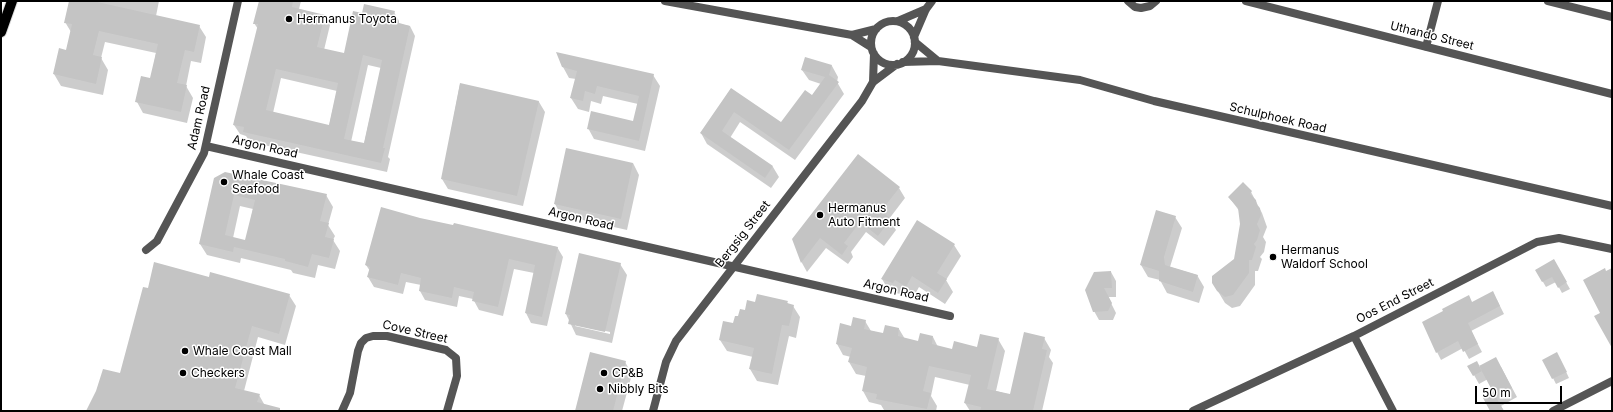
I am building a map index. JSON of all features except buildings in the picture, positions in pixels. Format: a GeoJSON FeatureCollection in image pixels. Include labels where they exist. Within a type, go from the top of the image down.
{"type":"FeatureCollection","features":[{"type":"Feature","properties":{"kind":"main road"},"geometry":{"type":"LineString","coordinates":[[1,32],[12,1]]}},
{"type":"Feature","properties":{"kind":"street","name":"Adam Road"},"geometry":{"type":"LineString","coordinates":[[146,250],[157,241],[201,160],[206,146],[238,1]]}},
{"type":"Feature","properties":{"kind":"street"},"geometry":{"type":"LineString","coordinates":[[665,1],[852,35],[876,29],[886,22],[898,21],[926,9]]}},
{"type":"Feature","properties":{"kind":"street"},"geometry":{"type":"LineString","coordinates":[[852,35],[873,50],[884,62],[900,63],[912,53],[914,39],[926,9],[932,1]]}},
{"type":"Feature","properties":{"kind":"street"},"geometry":{"type":"LineString","coordinates":[[1128,1],[1135,7],[1141,8],[1150,6],[1156,1]]}},
{"type":"Feature","properties":{"kind":"street","name":"Uthando Street"},"geometry":{"type":"LineString","coordinates":[[1246,1],[1612,94]]}},
{"type":"Feature","properties":{"kind":"street"},"geometry":{"type":"LineString","coordinates":[[1426,47],[1438,1]]}},
{"type":"Feature","properties":{"kind":"street"},"geometry":{"type":"LineString","coordinates":[[1548,1],[1612,17]]}},
{"type":"Feature","properties":{"kind":"street"},"geometry":{"type":"LineString","coordinates":[[898,21],[908,27],[914,39],[938,61]]}},
{"type":"Feature","properties":{"kind":"street"},"geometry":{"type":"LineString","coordinates":[[873,50],[871,41],[876,29]]}},
{"type":"Feature","properties":{"kind":"street","name":"Bergsig Street"},"geometry":{"type":"LineString","coordinates":[[873,50],[873,82]]}},
{"type":"Feature","properties":{"kind":"street","name":"Schulphoek Road"},"geometry":{"type":"LineString","coordinates":[[900,63],[938,61],[1080,80],[1154,101],[1612,206]]}},
{"type":"Feature","properties":{"kind":"street","name":"Bergsig Street"},"geometry":{"type":"LineString","coordinates":[[653,411],[671,349],[733,266],[862,101],[873,82],[900,63]]}},
{"type":"Feature","properties":{"kind":"street","name":"Argon Road"},"geometry":{"type":"LineString","coordinates":[[206,146],[950,316]]}},
{"type":"Feature","properties":{"kind":"street","name":"Oos End Street"},"geometry":{"type":"LineString","coordinates":[[1193,411],[1354,336],[1544,239],[1566,238],[1612,249]]}},
{"type":"Feature","properties":{"kind":"street","name":"Cove Street"},"geometry":{"type":"LineString","coordinates":[[342,411],[350,393],[358,351],[361,343],[366,338],[373,336],[387,336],[446,350],[456,358],[457,376],[447,411]]}},
{"type":"Feature","properties":{"kind":"street"},"geometry":{"type":"LineString","coordinates":[[1354,336],[1393,411]]}},
{"type":"Feature","properties":{"kind":"street"},"geometry":{"type":"LineString","coordinates":[[1553,411],[1612,381]]}},
{"type":"Feature","properties":{"kind":"place","name":"Hermanus Toyota"},"geometry":{"type":"Point","coordinates":[289,19]}},
{"type":"Feature","properties":{"kind":"place","name":"Whale Coast Seafood"},"geometry":{"type":"Point","coordinates":[224,182]}},
{"type":"Feature","properties":{"kind":"place","name":"Hermanus Auto Fitment"},"geometry":{"type":"Point","coordinates":[820,215]}},
{"type":"Feature","properties":{"kind":"place","name":"Hermanus Waldorf School"},"geometry":{"type":"Point","coordinates":[1273,257]}},
{"type":"Feature","properties":{"kind":"place","name":"Whale Coast Mall"},"geometry":{"type":"Point","coordinates":[185,351]}},
{"type":"Feature","properties":{"kind":"place","name":"Checkers"},"geometry":{"type":"Point","coordinates":[183,373]}},
{"type":"Feature","properties":{"kind":"place","name":"CP&B"},"geometry":{"type":"Point","coordinates":[604,373]}},
{"type":"Feature","properties":{"kind":"place","name":"Nibbly Bits"},"geometry":{"type":"Point","coordinates":[600,389]}}]}
